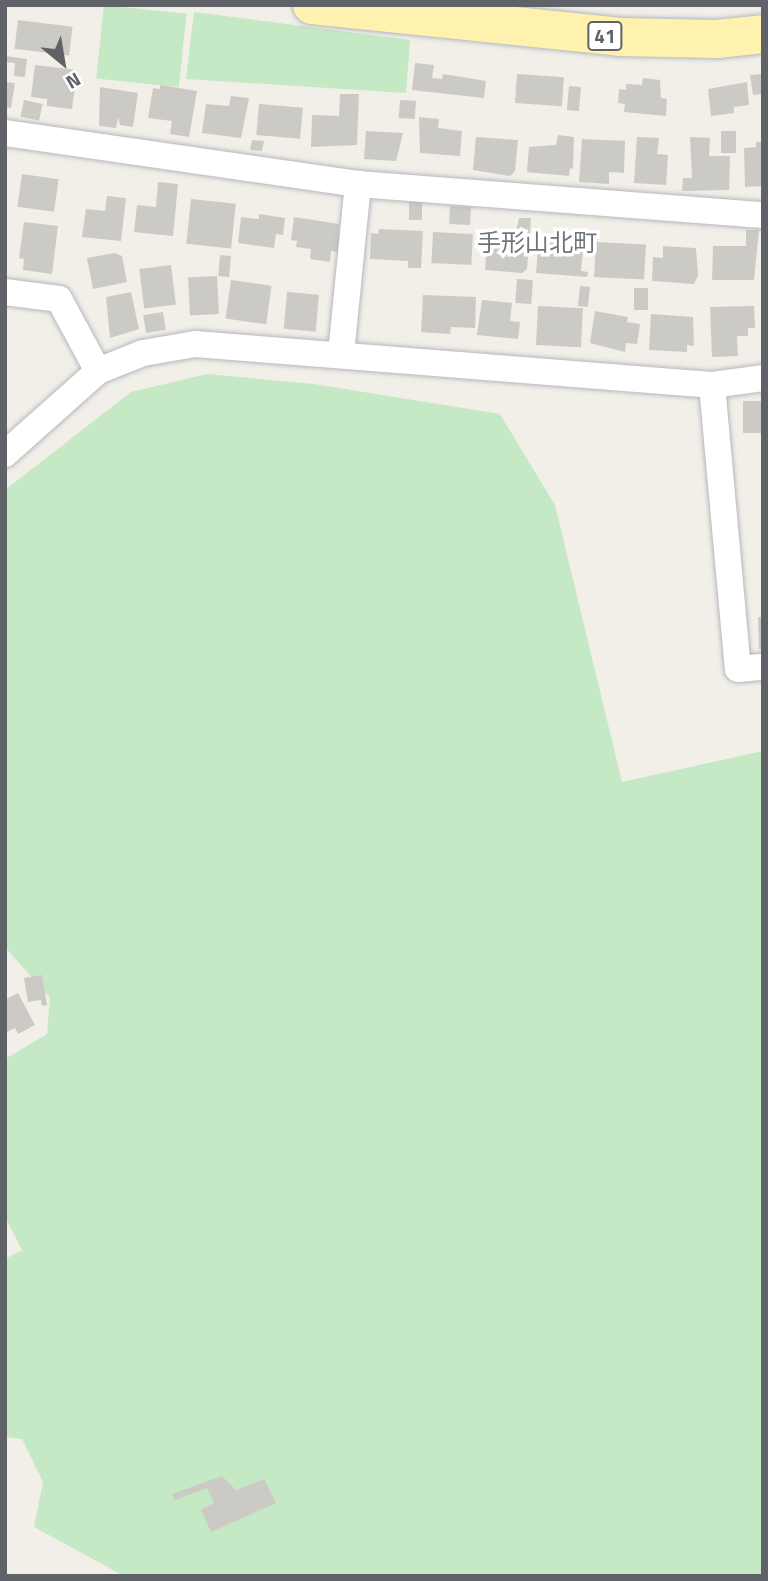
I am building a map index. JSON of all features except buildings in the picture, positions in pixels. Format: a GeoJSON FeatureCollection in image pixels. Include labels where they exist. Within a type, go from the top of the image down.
{"type":"FeatureCollection","features":[{"type":"Feature","properties":{"kind":"main road","name":"41"},"geometry":{"type":"LineString","coordinates":[[312,5],[620,37],[717,39],[763,34]]}},
{"type":"Feature","properties":{"kind":"street"},"geometry":{"type":"LineString","coordinates":[[5,134],[358,184],[763,215]]}},
{"type":"Feature","properties":{"kind":"street"},"geometry":{"type":"LineString","coordinates":[[341,354],[358,184]]}},
{"type":"Feature","properties":{"kind":"street"},"geometry":{"type":"LineString","coordinates":[[5,292],[59,299],[98,371]]}},
{"type":"Feature","properties":{"kind":"street"},"geometry":{"type":"LineString","coordinates":[[5,454],[98,371],[143,353],[195,344],[712,385],[763,377]]}},
{"type":"Feature","properties":{"kind":"street"},"geometry":{"type":"LineString","coordinates":[[712,385],[738,669],[763,667]]}},
{"type":"Feature","properties":{"kind":"green space"},"geometry":{"type":"Polygon","coordinates":[[[104,5],[187,14],[179,87],[96,79],[104,5]]]}},
{"type":"Feature","properties":{"kind":"green space"},"geometry":{"type":"Polygon","coordinates":[[[194,12],[410,40],[406,93],[186,79],[194,12]]]}},
{"type":"Feature","properties":{"kind":"green space"},"geometry":{"type":"Polygon","coordinates":[[[207,374],[314,384],[500,414],[555,505],[622,782],[763,751],[763,1576],[124,1576],[34,1527],[43,1482],[22,1439],[5,1437],[5,1259],[22,1250],[5,1217],[5,1059],[47,1034],[50,998],[5,947],[5,490],[131,392],[207,374]]]}},
{"type":"Feature","properties":{"kind":"district","name":"手形山北町"},"geometry":{"type":"Point","coordinates":[537,243]}}]}
